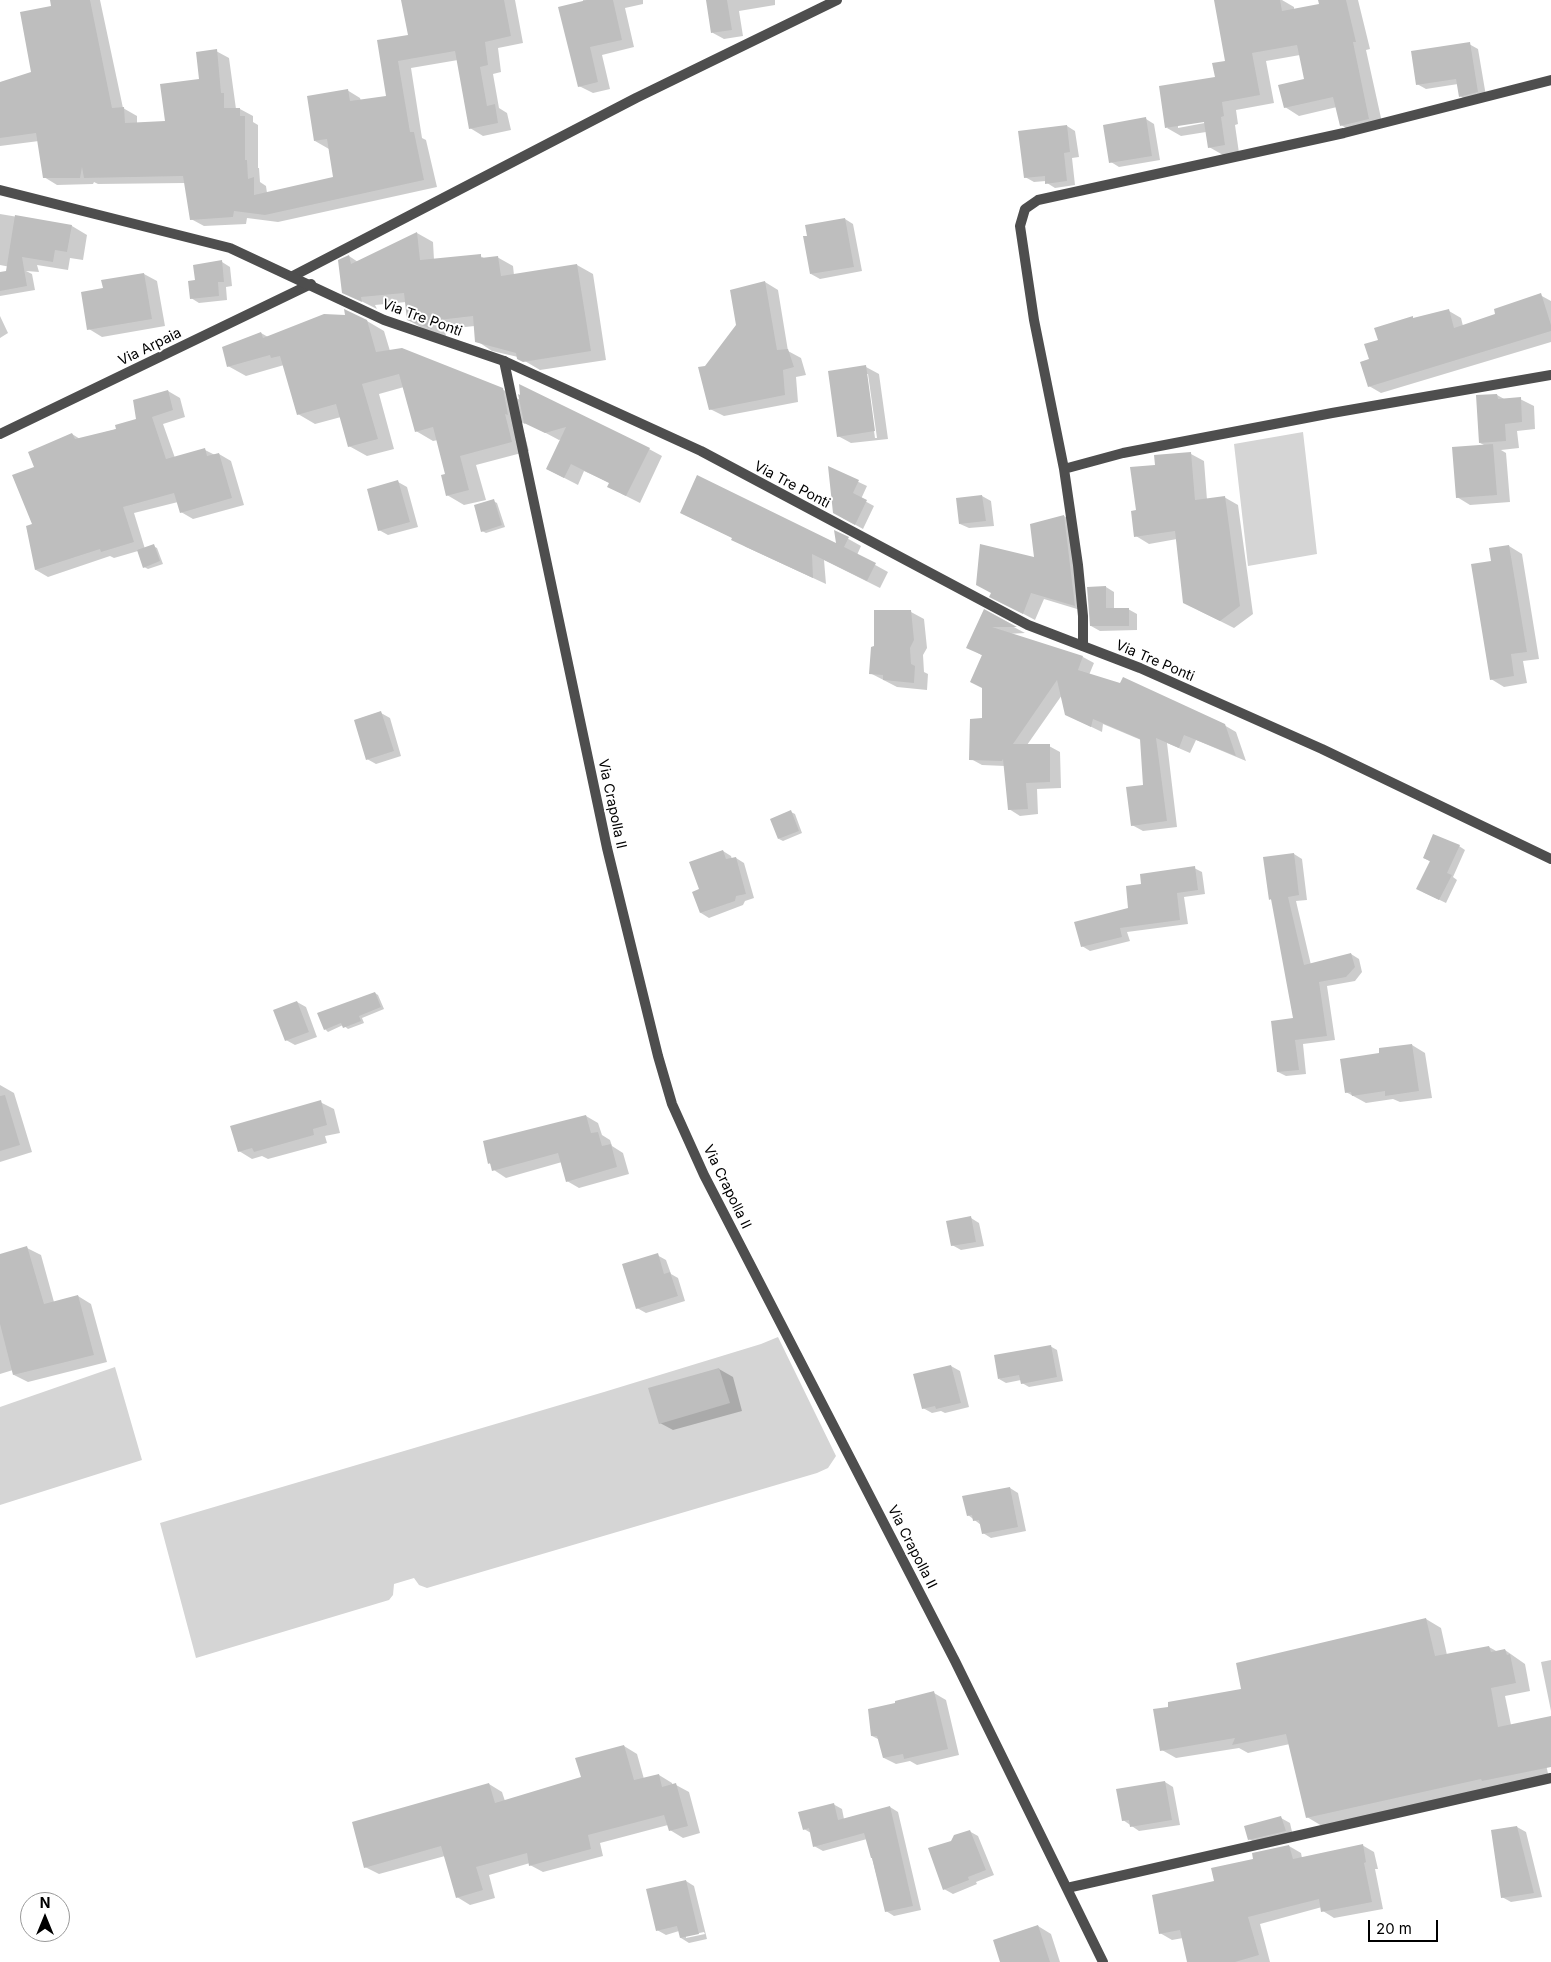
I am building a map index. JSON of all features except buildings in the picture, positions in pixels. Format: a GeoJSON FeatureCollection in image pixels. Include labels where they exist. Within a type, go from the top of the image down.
{"type":"FeatureCollection","features":[{"type":"Feature","properties":{"kind":"street"},"geometry":{"type":"LineString","coordinates":[[293,276],[636,98],[838,0]]}},
{"type":"Feature","properties":{"kind":"street"},"geometry":{"type":"LineString","coordinates":[[1083,646],[1083,616],[1078,565],[1064,470],[1033,310],[1020,226],[1025,210],[1038,200],[1344,133],[1551,80]]}},
{"type":"Feature","properties":{"kind":"street","name":"Via Tre Ponti"},"geometry":{"type":"LineString","coordinates":[[0,190],[230,248],[311,284],[384,320],[504,361],[701,452],[1028,625],[1140,668],[1322,749],[1551,858]]}},
{"type":"Feature","properties":{"kind":"street","name":"Via Arpaia"},"geometry":{"type":"LineString","coordinates":[[0,434],[311,284]]}},
{"type":"Feature","properties":{"kind":"street","name":"Via Crapolla II"},"geometry":{"type":"LineString","coordinates":[[504,361],[607,848],[658,1056],[672,1104],[704,1175],[951,1652],[1103,1962]]}},
{"type":"Feature","properties":{"kind":"street"},"geometry":{"type":"LineString","coordinates":[[1064,470],[1123,453],[1342,411],[1551,375]]}},
{"type":"Feature","properties":{"kind":"street"},"geometry":{"type":"LineString","coordinates":[[1067,1888],[1551,1778]]}},
{"type":"Feature","properties":{"kind":"shaded area"},"geometry":{"type":"Polygon","coordinates":[[[1303,432],[1317,554],[1248,566],[1234,444],[1303,432]]]}},
{"type":"Feature","properties":{"kind":"shaded area"},"geometry":{"type":"Polygon","coordinates":[[[778,1337],[836,1456],[828,1468],[817,1473],[427,1588],[419,1585],[414,1578],[394,1584],[393,1595],[389,1600],[196,1658],[160,1523],[604,1392],[761,1344],[778,1337]]]}},
{"type":"Feature","properties":{"kind":"shaded area"},"geometry":{"type":"Polygon","coordinates":[[[115,1367],[142,1460],[0,1505],[0,1407],[115,1367]]]}}]}
